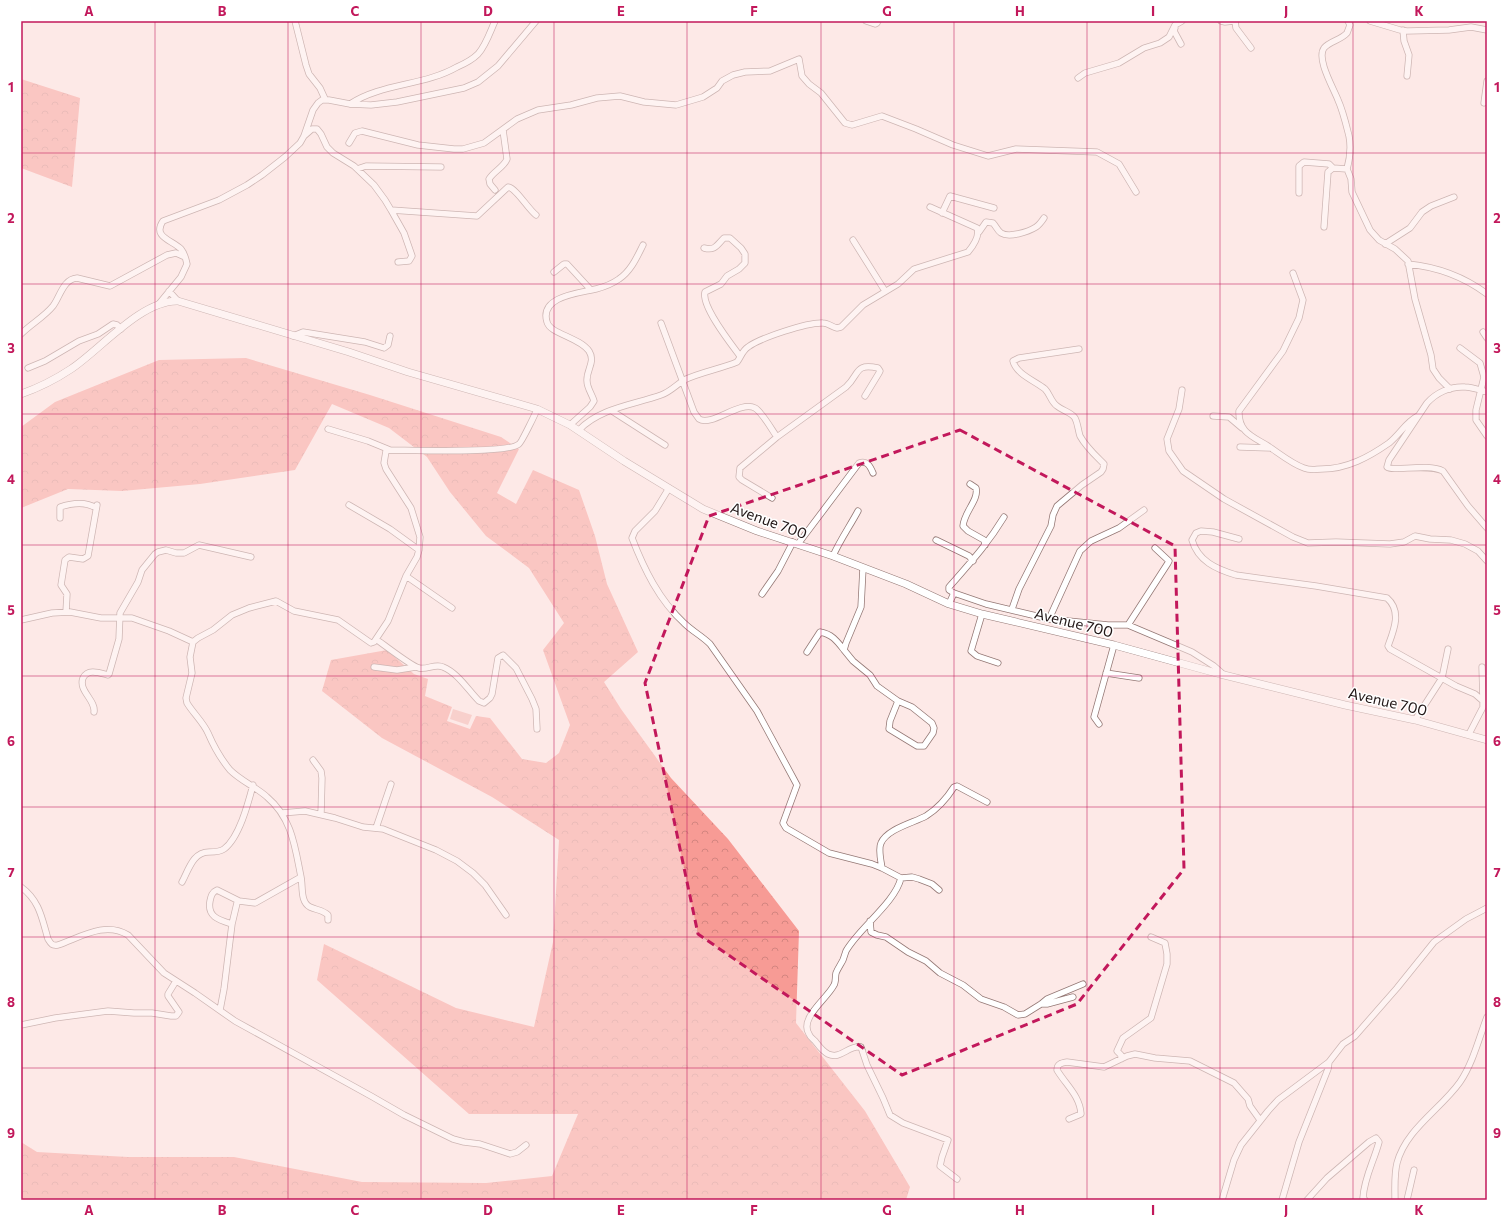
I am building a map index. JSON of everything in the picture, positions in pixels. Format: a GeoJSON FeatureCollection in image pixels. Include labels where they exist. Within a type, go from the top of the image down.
{"type":"FeatureCollection","features":[{"type":"Feature","properties":{"kind":"main road"},"geometry":{"type":"LineString","coordinates":[[21,394],[32,390],[71,369],[141,313],[158,304],[168,301],[178,301]]}},
{"type":"Feature","properties":{"kind":"main road","name":"Avenue 700"},"geometry":{"type":"LineString","coordinates":[[178,301],[408,372],[537,408],[579,430],[669,488],[710,512],[757,531],[833,556],[906,584],[949,604],[982,614],[1114,645],[1225,675],[1346,705],[1416,720],[1487,740]]}},
{"type":"Feature","properties":{"kind":"street"},"geometry":{"type":"LineString","coordinates":[[296,21],[306,65],[325,99]]}},
{"type":"Feature","properties":{"kind":"street"},"geometry":{"type":"LineString","coordinates":[[350,104],[362,96],[373,92],[437,77],[468,62],[478,54],[495,21]]}},
{"type":"Feature","properties":{"kind":"street"},"geometry":{"type":"LineString","coordinates":[[158,304],[177,282],[187,264],[180,248],[161,234],[159,230],[163,221],[219,200],[247,185],[285,157],[300,143],[315,106],[318,103],[325,99],[350,104],[372,105],[397,102],[472,85],[498,66],[536,21]]}},
{"type":"Feature","properties":{"kind":"street"},"geometry":{"type":"LineString","coordinates":[[866,21],[875,24],[878,21]]}},
{"type":"Feature","properties":{"kind":"street"},"geometry":{"type":"LineString","coordinates":[[1078,78],[1085,73],[1119,63],[1144,48],[1160,43],[1169,38],[1176,23],[1182,21]]}},
{"type":"Feature","properties":{"kind":"street"},"geometry":{"type":"LineString","coordinates":[[1221,21],[1235,21],[1236,28],[1251,48]]}},
{"type":"Feature","properties":{"kind":"street"},"geometry":{"type":"LineString","coordinates":[[1348,21],[1350,25],[1347,33],[1324,48],[1322,56],[1324,68],[1339,101],[1349,137],[1350,159],[1347,169],[1351,179],[1352,192],[1370,230],[1379,240],[1404,255],[1408,261],[1415,299],[1434,369],[1439,378],[1450,389]]}},
{"type":"Feature","properties":{"kind":"street"},"geometry":{"type":"LineString","coordinates":[[1370,21],[1403,30],[1421,32],[1471,27],[1487,30]]}},
{"type":"Feature","properties":{"kind":"street"},"geometry":{"type":"LineString","coordinates":[[1471,27],[1475,21]]}},
{"type":"Feature","properties":{"kind":"street"},"geometry":{"type":"LineString","coordinates":[[1176,23],[1174,31],[1181,44]]}},
{"type":"Feature","properties":{"kind":"street"},"geometry":{"type":"LineString","coordinates":[[1403,30],[1404,41],[1409,55],[1407,76]]}},
{"type":"Feature","properties":{"kind":"street"},"geometry":{"type":"LineString","coordinates":[[349,142],[355,132],[362,131],[418,144],[454,150],[463,149],[484,143],[517,120],[538,110],[571,105],[597,98],[624,96],[644,102],[670,105],[684,103],[703,97],[717,88],[722,81],[733,75],[745,72],[770,71],[799,59],[802,76],[809,84],[821,93],[845,123],[852,125],[882,116],[953,145],[988,156],[1016,149],[1097,152],[1119,164],[1136,192]]}},
{"type":"Feature","properties":{"kind":"street"},"geometry":{"type":"LineString","coordinates":[[1484,103],[1487,80]]}},
{"type":"Feature","properties":{"kind":"street"},"geometry":{"type":"LineString","coordinates":[[304,136],[312,129],[317,129],[321,134],[327,148],[357,168],[386,200],[390,210],[404,233],[412,256],[409,261],[398,262]]}},
{"type":"Feature","properties":{"kind":"street"},"geometry":{"type":"LineString","coordinates":[[495,190],[490,184],[489,179],[507,159],[503,130]]}},
{"type":"Feature","properties":{"kind":"street"},"geometry":{"type":"LineString","coordinates":[[1299,193],[1299,166],[1304,162],[1329,164],[1333,168],[1347,169]]}},
{"type":"Feature","properties":{"kind":"street"},"geometry":{"type":"LineString","coordinates":[[357,168],[366,166],[441,167]]}},
{"type":"Feature","properties":{"kind":"street"},"geometry":{"type":"LineString","coordinates":[[1324,227],[1327,177],[1328,172],[1333,168]]}},
{"type":"Feature","properties":{"kind":"street"},"geometry":{"type":"LineString","coordinates":[[390,210],[477,216],[508,188],[511,188],[516,191],[530,210],[536,215]]}},
{"type":"Feature","properties":{"kind":"street"},"geometry":{"type":"LineString","coordinates":[[942,213],[950,196],[994,208]]}},
{"type":"Feature","properties":{"kind":"street"},"geometry":{"type":"LineString","coordinates":[[1385,244],[1410,228],[1422,212],[1441,201],[1454,197]]}},
{"type":"Feature","properties":{"kind":"street"},"geometry":{"type":"LineString","coordinates":[[930,207],[975,227],[978,232]]}},
{"type":"Feature","properties":{"kind":"street"},"geometry":{"type":"LineString","coordinates":[[579,430],[589,421],[612,410],[627,404],[666,393],[684,380],[737,362],[742,352],[751,344],[790,329],[817,323],[825,323],[837,328],[841,327],[863,305],[898,284],[914,269],[968,252],[973,246],[978,232],[986,222],[993,223],[1002,234],[1010,235],[1036,227],[1044,218]]}},
{"type":"Feature","properties":{"kind":"street"},"geometry":{"type":"LineString","coordinates":[[704,248],[710,250],[716,247],[724,238],[730,238],[745,254],[746,259],[742,266],[726,276],[721,284],[705,292],[704,296],[718,326],[740,356]]}},
{"type":"Feature","properties":{"kind":"street"},"geometry":{"type":"LineString","coordinates":[[853,240],[885,291]]}},
{"type":"Feature","properties":{"kind":"street"},"geometry":{"type":"LineString","coordinates":[[570,425],[590,407],[594,401],[587,381],[592,359],[590,353],[582,344],[573,338],[553,330],[549,326],[546,317],[547,310],[556,300],[612,283],[626,274],[638,256],[643,245]]}},
{"type":"Feature","properties":{"kind":"street"},"geometry":{"type":"LineString","coordinates":[[21,334],[52,307],[64,286],[72,279],[77,278],[110,286],[167,255],[176,253],[185,257]]}},
{"type":"Feature","properties":{"kind":"street"},"geometry":{"type":"LineString","coordinates":[[554,272],[564,264],[567,264],[591,290]]}},
{"type":"Feature","properties":{"kind":"street"},"geometry":{"type":"LineString","coordinates":[[1408,264],[1429,266],[1455,275],[1475,285],[1487,294]]}},
{"type":"Feature","properties":{"kind":"street"},"geometry":{"type":"LineString","coordinates":[[1293,273],[1303,300],[1302,307],[1297,322],[1282,352],[1239,411],[1240,422],[1249,435],[1294,463],[1314,471],[1337,468],[1361,461],[1391,441],[1409,421],[1418,416]]}},
{"type":"Feature","properties":{"kind":"street"},"geometry":{"type":"LineString","coordinates":[[169,291],[178,301]]}},
{"type":"Feature","properties":{"kind":"street"},"geometry":{"type":"LineString","coordinates":[[661,323],[684,380],[694,412],[700,420],[706,421],[752,407],[758,410],[778,437]]}},
{"type":"Feature","properties":{"kind":"street"},"geometry":{"type":"LineString","coordinates":[[28,368],[45,361],[79,341],[98,334],[113,324],[117,325],[121,329]]}},
{"type":"Feature","properties":{"kind":"street"},"geometry":{"type":"LineString","coordinates":[[293,336],[303,332],[365,342],[384,348],[388,345],[390,336]]}},
{"type":"Feature","properties":{"kind":"street"},"geometry":{"type":"LineString","coordinates":[[1483,332],[1487,338]]}},
{"type":"Feature","properties":{"kind":"street"},"geometry":{"type":"LineString","coordinates":[[1460,348],[1480,363],[1484,377],[1476,410],[1476,420],[1487,436]]}},
{"type":"Feature","properties":{"kind":"street"},"geometry":{"type":"LineString","coordinates":[[1012,610],[1019,589],[1051,526],[1056,509],[1082,485],[1101,472],[1104,467],[1104,464],[1093,454],[1079,434],[1075,418],[1071,414],[1056,406],[1044,388],[1029,379],[1014,365],[1013,361],[1019,358],[1079,349]]}},
{"type":"Feature","properties":{"kind":"street"},"geometry":{"type":"LineString","coordinates":[[772,498],[742,480],[739,477],[740,468],[778,437],[846,387],[853,380],[860,368],[878,368],[879,373],[865,396]]}},
{"type":"Feature","properties":{"kind":"street"},"geometry":{"type":"LineString","coordinates":[[1487,392],[1466,387],[1442,391],[1432,397],[1389,460],[1387,467],[1390,469],[1431,467],[1443,471],[1468,506],[1487,528]]}},
{"type":"Feature","properties":{"kind":"street"},"geometry":{"type":"LineString","coordinates":[[1182,390],[1179,409],[1167,440],[1169,451],[1183,471],[1224,499],[1293,538],[1308,544],[1336,542],[1390,544],[1404,542],[1415,536],[1430,539],[1450,540],[1465,544],[1478,551],[1487,561]]}},
{"type":"Feature","properties":{"kind":"street"},"geometry":{"type":"LineString","coordinates":[[328,429],[368,441],[390,450],[487,450],[511,448],[521,443],[537,408]]}},
{"type":"Feature","properties":{"kind":"street"},"geometry":{"type":"LineString","coordinates":[[612,410],[664,445]]}},
{"type":"Feature","properties":{"kind":"street"},"geometry":{"type":"LineString","coordinates":[[1213,416],[1229,416],[1246,430]]}},
{"type":"Feature","properties":{"kind":"street"},"geometry":{"type":"LineString","coordinates":[[1240,447],[1272,449]]}},
{"type":"Feature","properties":{"kind":"street"},"geometry":{"type":"LineString","coordinates":[[328,920],[328,915],[325,912],[310,907],[304,902],[294,838],[282,814],[269,798],[253,785],[241,779],[219,756],[208,733],[187,703],[186,698],[192,673],[190,662],[193,642],[198,638],[213,630],[232,615],[249,608],[276,601],[294,611],[338,620],[371,643],[377,640],[388,621],[406,576],[417,557],[420,537],[411,508],[391,479],[384,463],[386,451],[390,450]]}},
{"type":"Feature","properties":{"kind":"street"},"geometry":{"type":"LineString","coordinates":[[762,594],[796,543],[859,463],[867,463],[873,473]]}},
{"type":"Feature","properties":{"kind":"street"},"geometry":{"type":"LineString","coordinates":[[970,484],[976,488],[977,492],[966,515],[963,526],[968,531],[984,540],[985,545]]}},
{"type":"Feature","properties":{"kind":"street"},"geometry":{"type":"LineString","coordinates":[[669,488],[655,511],[635,531],[632,538],[652,583],[683,622],[710,644],[757,712],[797,784],[783,823],[786,828],[829,853],[882,868],[901,878],[912,877],[919,879],[932,884],[939,890]]}},
{"type":"Feature","properties":{"kind":"street"},"geometry":{"type":"LineString","coordinates":[[60,518],[60,507],[77,503],[96,506],[88,556],[83,559],[69,557],[65,560],[62,585],[67,594],[66,612]]}},
{"type":"Feature","properties":{"kind":"street"},"geometry":{"type":"LineString","coordinates":[[349,505],[419,550]]}},
{"type":"Feature","properties":{"kind":"street"},"geometry":{"type":"LineString","coordinates":[[1049,619],[1080,551],[1091,541],[1119,528],[1144,510]]}},
{"type":"Feature","properties":{"kind":"street"},"geometry":{"type":"LineString","coordinates":[[833,556],[837,546],[850,527],[858,511]]}},
{"type":"Feature","properties":{"kind":"street"},"geometry":{"type":"LineString","coordinates":[[1004,517],[993,536],[949,587],[949,590],[986,604],[1049,619],[1108,625],[1128,625],[1192,652],[1225,675]]}},
{"type":"Feature","properties":{"kind":"street"},"geometry":{"type":"LineString","coordinates":[[1239,539],[1206,531],[1196,533],[1192,540],[1201,558],[1213,567],[1224,572],[1387,598],[1392,603],[1396,618],[1395,627],[1388,647],[1401,656],[1456,686],[1475,694],[1483,701]]}},
{"type":"Feature","properties":{"kind":"street"},"geometry":{"type":"LineString","coordinates":[[936,540],[969,556],[973,561]]}},
{"type":"Feature","properties":{"kind":"street"},"geometry":{"type":"LineString","coordinates":[[94,712],[94,705],[84,690],[82,682],[88,673],[108,675],[113,665],[119,639],[120,613],[138,582],[142,570],[158,552],[166,550],[176,553],[184,553],[199,545],[250,557]]}},
{"type":"Feature","properties":{"kind":"street"},"geometry":{"type":"LineString","coordinates":[[1128,625],[1168,563],[1168,561],[1155,548]]}},
{"type":"Feature","properties":{"kind":"street"},"geometry":{"type":"LineString","coordinates":[[844,650],[860,607],[863,568]]}},
{"type":"Feature","properties":{"kind":"street"},"geometry":{"type":"LineString","coordinates":[[406,576],[452,608]]}},
{"type":"Feature","properties":{"kind":"street"},"geometry":{"type":"LineString","coordinates":[[949,604],[954,593]]}},
{"type":"Feature","properties":{"kind":"street"},"geometry":{"type":"LineString","coordinates":[[21,620],[52,613],[66,612],[101,618],[136,618],[193,642]]}},
{"type":"Feature","properties":{"kind":"street"},"geometry":{"type":"LineString","coordinates":[[982,614],[971,651],[977,656],[998,664]]}},
{"type":"Feature","properties":{"kind":"street"},"geometry":{"type":"LineString","coordinates":[[807,652],[820,632],[834,637],[853,661],[870,675],[877,686],[898,701],[912,707],[933,725],[934,732],[924,746],[917,746],[889,729],[890,721],[898,701]]}},
{"type":"Feature","properties":{"kind":"street"},"geometry":{"type":"LineString","coordinates":[[377,640],[416,667]]}},
{"type":"Feature","properties":{"kind":"street"},"geometry":{"type":"LineString","coordinates":[[1098,724],[1094,717],[1114,645]]}},
{"type":"Feature","properties":{"kind":"street"},"geometry":{"type":"LineString","coordinates":[[1416,720],[1442,678],[1448,649]]}},
{"type":"Feature","properties":{"kind":"street"},"geometry":{"type":"LineString","coordinates":[[374,667],[397,670],[416,667],[425,668],[440,665],[456,676],[480,701],[484,703],[492,694],[498,658],[503,655],[511,661],[516,668],[532,699],[536,709],[537,729]]}},
{"type":"Feature","properties":{"kind":"street"},"geometry":{"type":"LineString","coordinates":[[1469,734],[1483,707],[1482,667]]}},
{"type":"Feature","properties":{"kind":"street"},"geometry":{"type":"LineString","coordinates":[[1106,672],[1139,678]]}},
{"type":"Feature","properties":{"kind":"street"},"geometry":{"type":"LineString","coordinates":[[313,760],[321,771],[321,814]]}},
{"type":"Feature","properties":{"kind":"street"},"geometry":{"type":"LineString","coordinates":[[376,828],[391,784]]}},
{"type":"Feature","properties":{"kind":"street"},"geometry":{"type":"LineString","coordinates":[[182,882],[196,856],[206,852],[221,851],[232,839],[240,825],[253,785]]}},
{"type":"Feature","properties":{"kind":"street"},"geometry":{"type":"LineString","coordinates":[[882,868],[880,844],[884,836],[903,825],[926,816],[947,798],[954,787],[957,786],[987,802]]}},
{"type":"Feature","properties":{"kind":"street"},"geometry":{"type":"LineString","coordinates":[[282,814],[305,811],[321,814],[363,827],[383,829],[436,850],[457,861],[473,873],[485,885],[506,915]]}},
{"type":"Feature","properties":{"kind":"street"},"geometry":{"type":"LineString","coordinates":[[232,924],[212,915],[209,905],[211,896],[214,892],[217,890],[239,901],[255,903],[301,877]]}},
{"type":"Feature","properties":{"kind":"street"},"geometry":{"type":"LineString","coordinates":[[901,878],[900,883],[894,893],[846,951],[836,972],[834,985],[808,1019],[807,1030],[820,1048],[828,1054],[834,1056],[838,1056],[848,1049],[862,1047],[867,1065],[883,1098],[888,1114],[903,1123],[948,1140],[940,1166],[956,1179]]}},
{"type":"Feature","properties":{"kind":"street"},"geometry":{"type":"LineString","coordinates":[[21,887],[29,893],[38,905],[48,939],[54,946],[90,932],[113,929],[121,931],[128,935],[164,973],[235,1021],[404,1115],[452,1138],[464,1142],[480,1144],[510,1154],[518,1152],[526,1145]]}},
{"type":"Feature","properties":{"kind":"street"},"geometry":{"type":"LineString","coordinates":[[220,1010],[235,906],[239,901]]}},
{"type":"Feature","properties":{"kind":"street"},"geometry":{"type":"LineString","coordinates":[[1222,1200],[1234,1160],[1241,1145],[1260,1120],[1278,1100],[1329,1062],[1343,1044],[1358,1032],[1397,988],[1434,942],[1466,919],[1487,908]]}},
{"type":"Feature","properties":{"kind":"street"},"geometry":{"type":"LineString","coordinates":[[870,921],[871,932],[874,934],[886,937],[908,952],[926,961],[940,973],[963,985],[981,998],[1004,1007],[1018,1015],[1025,1014],[1046,999],[1084,984]]}},
{"type":"Feature","properties":{"kind":"street"},"geometry":{"type":"LineString","coordinates":[[1121,1059],[1121,1055],[1117,1051],[1123,1038],[1151,1018],[1168,964],[1165,943],[1151,937]]}},
{"type":"Feature","properties":{"kind":"street"},"geometry":{"type":"LineString","coordinates":[[21,1025],[79,1014],[108,1011],[134,1013],[152,1012],[176,1016],[179,1012],[168,994],[176,981]]}},
{"type":"Feature","properties":{"kind":"street"},"geometry":{"type":"LineString","coordinates":[[1041,1004],[1047,1004],[1073,997]]}},
{"type":"Feature","properties":{"kind":"street"},"geometry":{"type":"LineString","coordinates":[[1395,1200],[1396,1171],[1401,1154],[1417,1129],[1459,1082],[1469,1063],[1487,1017]]}},
{"type":"Feature","properties":{"kind":"street"},"geometry":{"type":"LineString","coordinates":[[1069,1119],[1081,1114],[1080,1107],[1077,1097],[1057,1070],[1057,1066],[1061,1063],[1067,1062],[1104,1067],[1135,1054],[1155,1058],[1190,1061],[1234,1083],[1248,1099],[1250,1106],[1260,1120]]}},
{"type":"Feature","properties":{"kind":"street"},"geometry":{"type":"LineString","coordinates":[[1282,1200],[1299,1142],[1328,1069],[1329,1062]]}},
{"type":"Feature","properties":{"kind":"street"},"geometry":{"type":"LineString","coordinates":[[1307,1200],[1327,1178],[1376,1138],[1379,1142],[1368,1173],[1364,1196],[1366,1200]]}},
{"type":"Feature","properties":{"kind":"street"},"geometry":{"type":"LineString","coordinates":[[1407,1200],[1414,1170]]}},
{"type":"Feature","properties":{"kind":"highlighted area"},"geometry":{"type":"Polygon","coordinates":[[[960,430],[1175,546],[1184,869],[1077,1004],[902,1075],[698,934],[645,683],[709,516],[960,430]]]}},
{"type":"Feature","properties":{"kind":"green space"},"geometry":{"type":"Polygon","coordinates":[[[21,79],[80,98],[72,187],[21,168],[21,79]]]}},
{"type":"Feature","properties":{"kind":"green space"},"geometry":{"type":"Polygon","coordinates":[[[246,358],[370,395],[501,437],[519,449],[497,493],[516,504],[533,470],[579,490],[595,536],[607,584],[638,652],[604,682],[621,709],[671,778],[728,839],[799,931],[796,1023],[865,1111],[910,1187],[906,1200],[21,1200],[21,1142],[37,1152],[128,1157],[234,1157],[362,1182],[486,1183],[552,1176],[578,1114],[469,1114],[317,980],[324,944],[456,1008],[534,1027],[553,942],[559,840],[492,797],[382,738],[322,691],[331,660],[387,650],[414,674],[428,679],[425,696],[452,707],[447,721],[470,729],[476,716],[490,718],[522,759],[546,763],[559,753],[570,725],[543,650],[564,623],[529,568],[486,536],[450,492],[427,457],[389,428],[332,404],[295,470],[200,484],[122,491],[68,489],[21,508],[21,427],[55,402],[159,360],[246,358]]]}},
{"type":"Feature","properties":{"kind":"shaded area"},"geometry":{"type":"Polygon","coordinates":[[[453,709],[472,715],[468,725],[450,719],[453,709]]]}}]}
